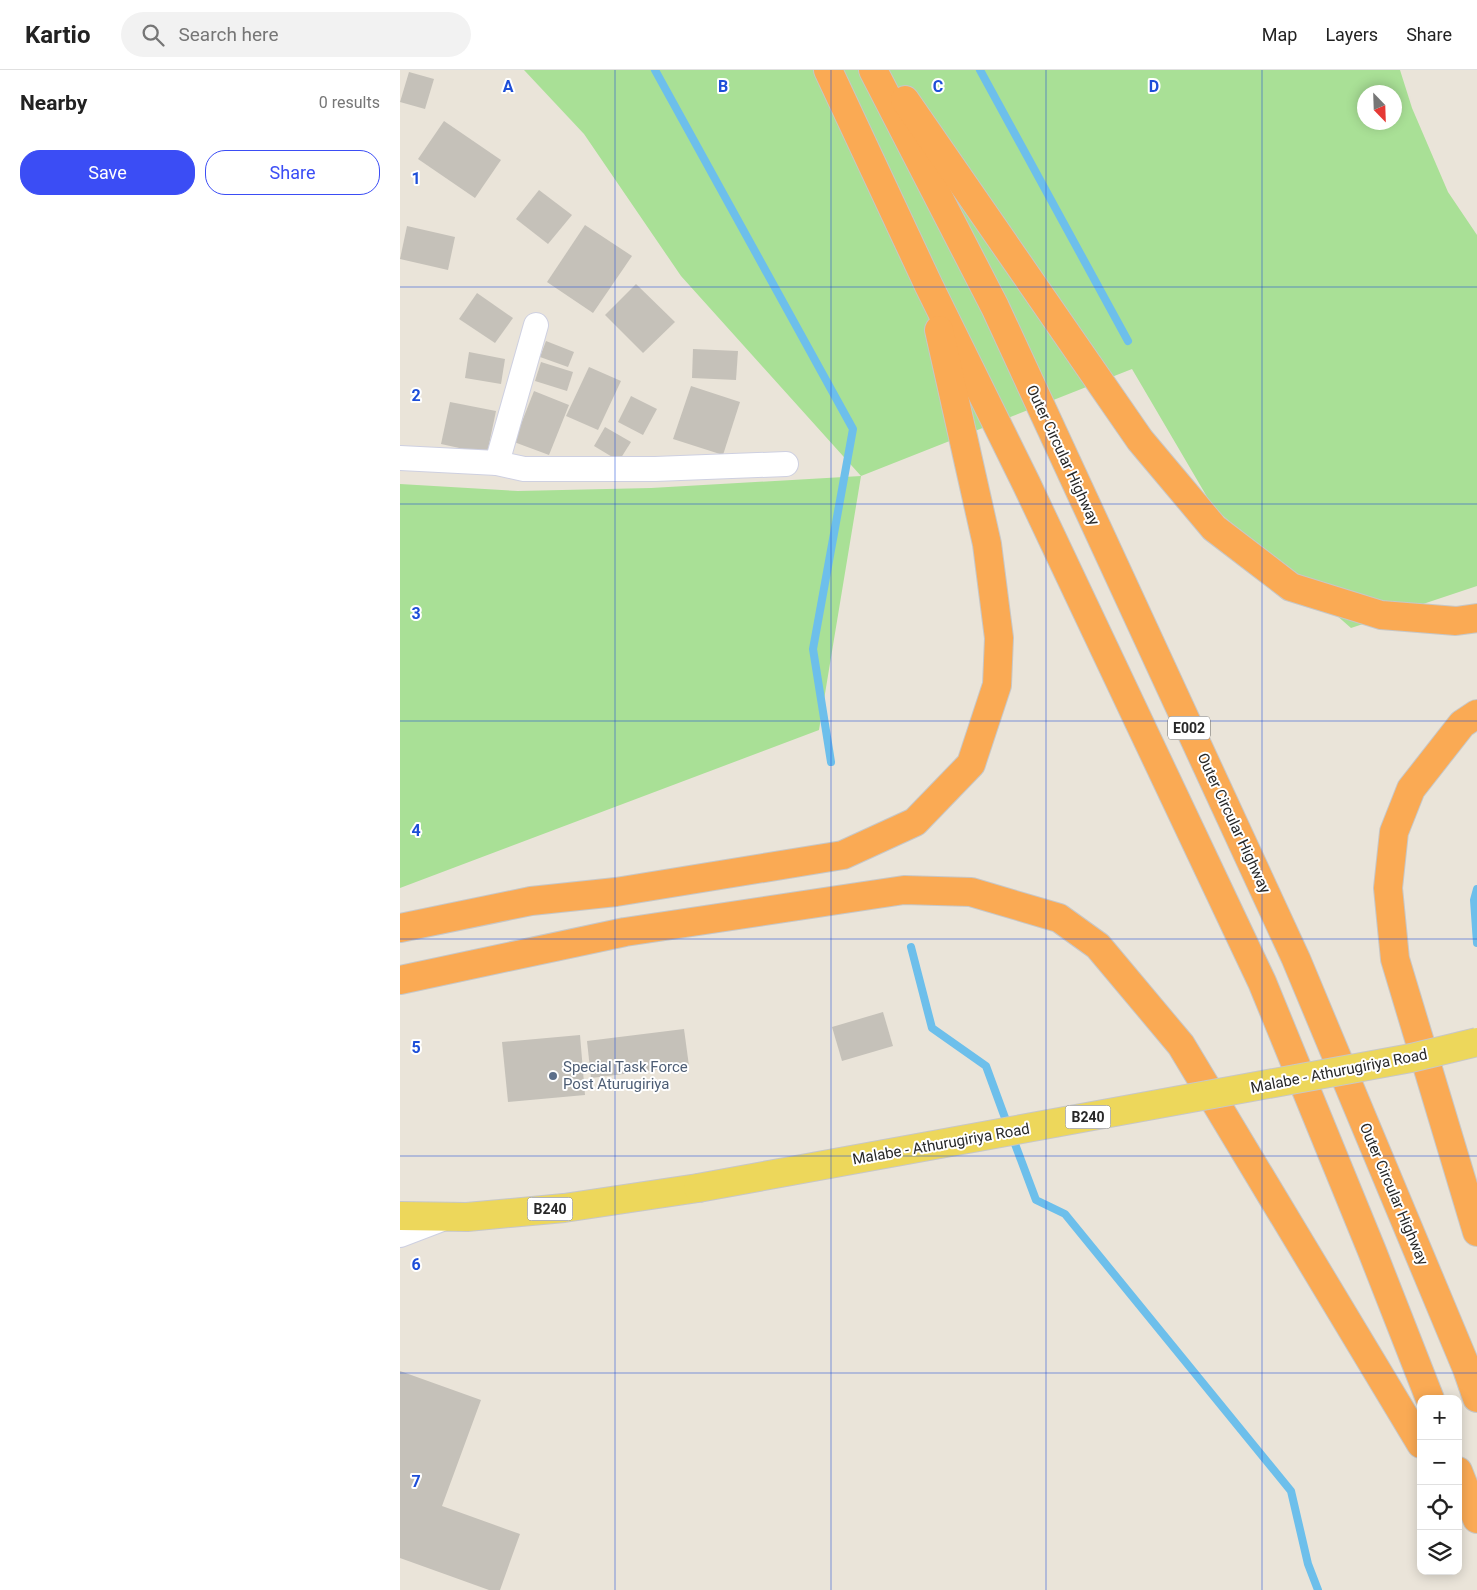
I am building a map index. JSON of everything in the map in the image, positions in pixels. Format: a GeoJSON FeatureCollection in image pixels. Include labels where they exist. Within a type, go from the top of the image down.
{"type":"FeatureCollection","features":[{"type":"Feature","properties":{"kind":"highway","name":"E002"},"geometry":{"type":"LineString","coordinates":[[828,70],[929,286],[1026,482],[1262,982],[1428,1395]]}},
{"type":"Feature","properties":{"kind":"highway","name":"Outer Circular Highway"},"geometry":{"type":"LineString","coordinates":[[873,70],[995,307],[1292,950],[1463,1360],[1477,1398]]}},
{"type":"Feature","properties":{"kind":"highway"},"geometry":{"type":"LineString","coordinates":[[884,70],[1140,440],[1214,528],[1291,587],[1381,615],[1456,621],[1477,618]]}},
{"type":"Feature","properties":{"kind":"highway"},"geometry":{"type":"LineString","coordinates":[[400,928],[531,901],[616,892],[843,855],[916,822],[971,764],[998,684],[999,638],[987,544],[929,286]]}},
{"type":"Feature","properties":{"kind":"highway"},"geometry":{"type":"LineString","coordinates":[[1477,714],[1462,724],[1411,789],[1394,832],[1388,888],[1395,959],[1477,1232]]}},
{"type":"Feature","properties":{"kind":"highway"},"geometry":{"type":"LineString","coordinates":[[400,980],[625,932],[904,890],[970,892],[1059,918],[1098,946],[1181,1045],[1419,1440]]}},
{"type":"Feature","properties":{"kind":"highway"},"geometry":{"type":"LineString","coordinates":[[1462,1481],[1477,1519]]}},
{"type":"Feature","properties":{"kind":"highway"},"geometry":{"type":"LineString","coordinates":[[1462,1515],[1477,1540]]}},
{"type":"Feature","properties":{"kind":"main road","name":"Malabe - Athurugiriya Road"},"geometry":{"type":"LineString","coordinates":[[400,1216],[467,1217],[564,1208],[698,1188],[1402,1060],[1477,1042]]}},
{"type":"Feature","properties":{"kind":"street"},"geometry":{"type":"LineString","coordinates":[[497,463],[536,326]]}},
{"type":"Feature","properties":{"kind":"street"},"geometry":{"type":"LineString","coordinates":[[400,458],[497,463],[524,469],[655,469],[786,464]]}},
{"type":"Feature","properties":{"kind":"street"},"geometry":{"type":"LineString","coordinates":[[400,1235],[446,1217]]}},
{"type":"Feature","properties":{"kind":"green space"},"geometry":{"type":"Polygon","coordinates":[[[524,70],[1400,70],[1412,108],[1448,192],[1477,235],[1477,586],[1351,628],[1213,507],[1132,369],[861,476],[681,276],[584,134],[524,70]]]}},
{"type":"Feature","properties":{"kind":"green space"},"geometry":{"type":"Polygon","coordinates":[[[861,476],[819,730],[400,888],[400,484],[518,491],[651,488],[861,476]]]}},
{"type":"Feature","properties":{"kind":"building"},"geometry":{"type":"Polygon","coordinates":[[[409,72],[434,79],[425,109],[400,102],[409,72]]]}},
{"type":"Feature","properties":{"kind":"building"},"geometry":{"type":"Polygon","coordinates":[[[444,121],[501,160],[475,198],[418,159],[444,121]]]}},
{"type":"Feature","properties":{"kind":"building"},"geometry":{"type":"Polygon","coordinates":[[[539,190],[572,215],[548,244],[516,219],[539,190]]]}},
{"type":"Feature","properties":{"kind":"building"},"geometry":{"type":"Polygon","coordinates":[[[585,225],[632,256],[593,313],[547,282],[585,225]]]}},
{"type":"Feature","properties":{"kind":"building"},"geometry":{"type":"Polygon","coordinates":[[[407,226],[455,237],[448,270],[400,259],[407,226]]]}},
{"type":"Feature","properties":{"kind":"building"},"geometry":{"type":"Polygon","coordinates":[[[636,284],[675,322],[643,353],[605,315],[636,284]]]}},
{"type":"Feature","properties":{"kind":"building"},"geometry":{"type":"Polygon","coordinates":[[[477,293],[513,318],[495,343],[459,319],[477,293]]]}},
{"type":"Feature","properties":{"kind":"building"},"geometry":{"type":"Polygon","coordinates":[[[546,341],[574,352],[568,367],[540,357],[546,341]]]}},
{"type":"Feature","properties":{"kind":"building"},"geometry":{"type":"Polygon","coordinates":[[[693,349],[738,351],[736,380],[692,378],[693,349]]]}},
{"type":"Feature","properties":{"kind":"building"},"geometry":{"type":"Polygon","coordinates":[[[469,352],[505,359],[501,384],[465,378],[469,352]]]}},
{"type":"Feature","properties":{"kind":"building"},"geometry":{"type":"Polygon","coordinates":[[[541,362],[573,372],[567,391],[535,381],[541,362]]]}},
{"type":"Feature","properties":{"kind":"building"},"geometry":{"type":"Polygon","coordinates":[[[589,367],[621,381],[598,430],[566,416],[589,367]]]}},
{"type":"Feature","properties":{"kind":"building"},"geometry":{"type":"Polygon","coordinates":[[[691,386],[740,402],[723,455],[673,439],[691,386]]]}},
{"type":"Feature","properties":{"kind":"building"},"geometry":{"type":"Polygon","coordinates":[[[534,391],[569,405],[549,455],[514,442],[534,391]]]}},
{"type":"Feature","properties":{"kind":"building"},"geometry":{"type":"Polygon","coordinates":[[[631,396],[657,409],[643,435],[618,422],[631,396]]]}},
{"type":"Feature","properties":{"kind":"building"},"geometry":{"type":"Polygon","coordinates":[[[450,402],[496,411],[487,454],[441,444],[450,402]]]}},
{"type":"Feature","properties":{"kind":"building"},"geometry":{"type":"Polygon","coordinates":[[[605,427],[631,442],[619,461],[594,446],[605,427]]]}},
{"type":"Feature","properties":{"kind":"building"},"geometry":{"type":"Polygon","coordinates":[[[883,1012],[893,1046],[842,1061],[832,1027],[883,1012]]]}},
{"type":"Feature","properties":{"kind":"building"},"geometry":{"type":"Polygon","coordinates":[[[684,1029],[689,1066],[591,1078],[587,1041],[684,1029]]]}},
{"type":"Feature","properties":{"kind":"building"},"geometry":{"type":"Polygon","coordinates":[[[580,1035],[585,1095],[508,1102],[502,1042],[580,1035]]]}},
{"type":"Feature","properties":{"kind":"building"},"geometry":{"type":"Polygon","coordinates":[[[400,1371],[481,1400],[442,1506],[520,1534],[500,1590],[489,1590],[400,1558],[400,1371]]]}},
{"type":"Feature","properties":{"kind":"waterway"},"geometry":{"type":"LineString","coordinates":[[655,70],[853,429],[813,649],[831,762]]}},
{"type":"Feature","properties":{"kind":"waterway"},"geometry":{"type":"LineString","coordinates":[[980,70],[1128,341]]}},
{"type":"Feature","properties":{"kind":"waterway"},"geometry":{"type":"LineString","coordinates":[[1477,889],[1474,900],[1477,943]]}},
{"type":"Feature","properties":{"kind":"waterway"},"geometry":{"type":"LineString","coordinates":[[911,947],[932,1028],[986,1066],[1008,1126]]}},
{"type":"Feature","properties":{"kind":"waterway"},"geometry":{"type":"LineString","coordinates":[[1012,1136],[1036,1200],[1065,1214],[1291,1491],[1308,1564],[1318,1590]]}},
{"type":"Feature","properties":{"kind":"place","name":"Special Task Force Post Aturugiriya"},"geometry":{"type":"Point","coordinates":[553,1076]}}]}
